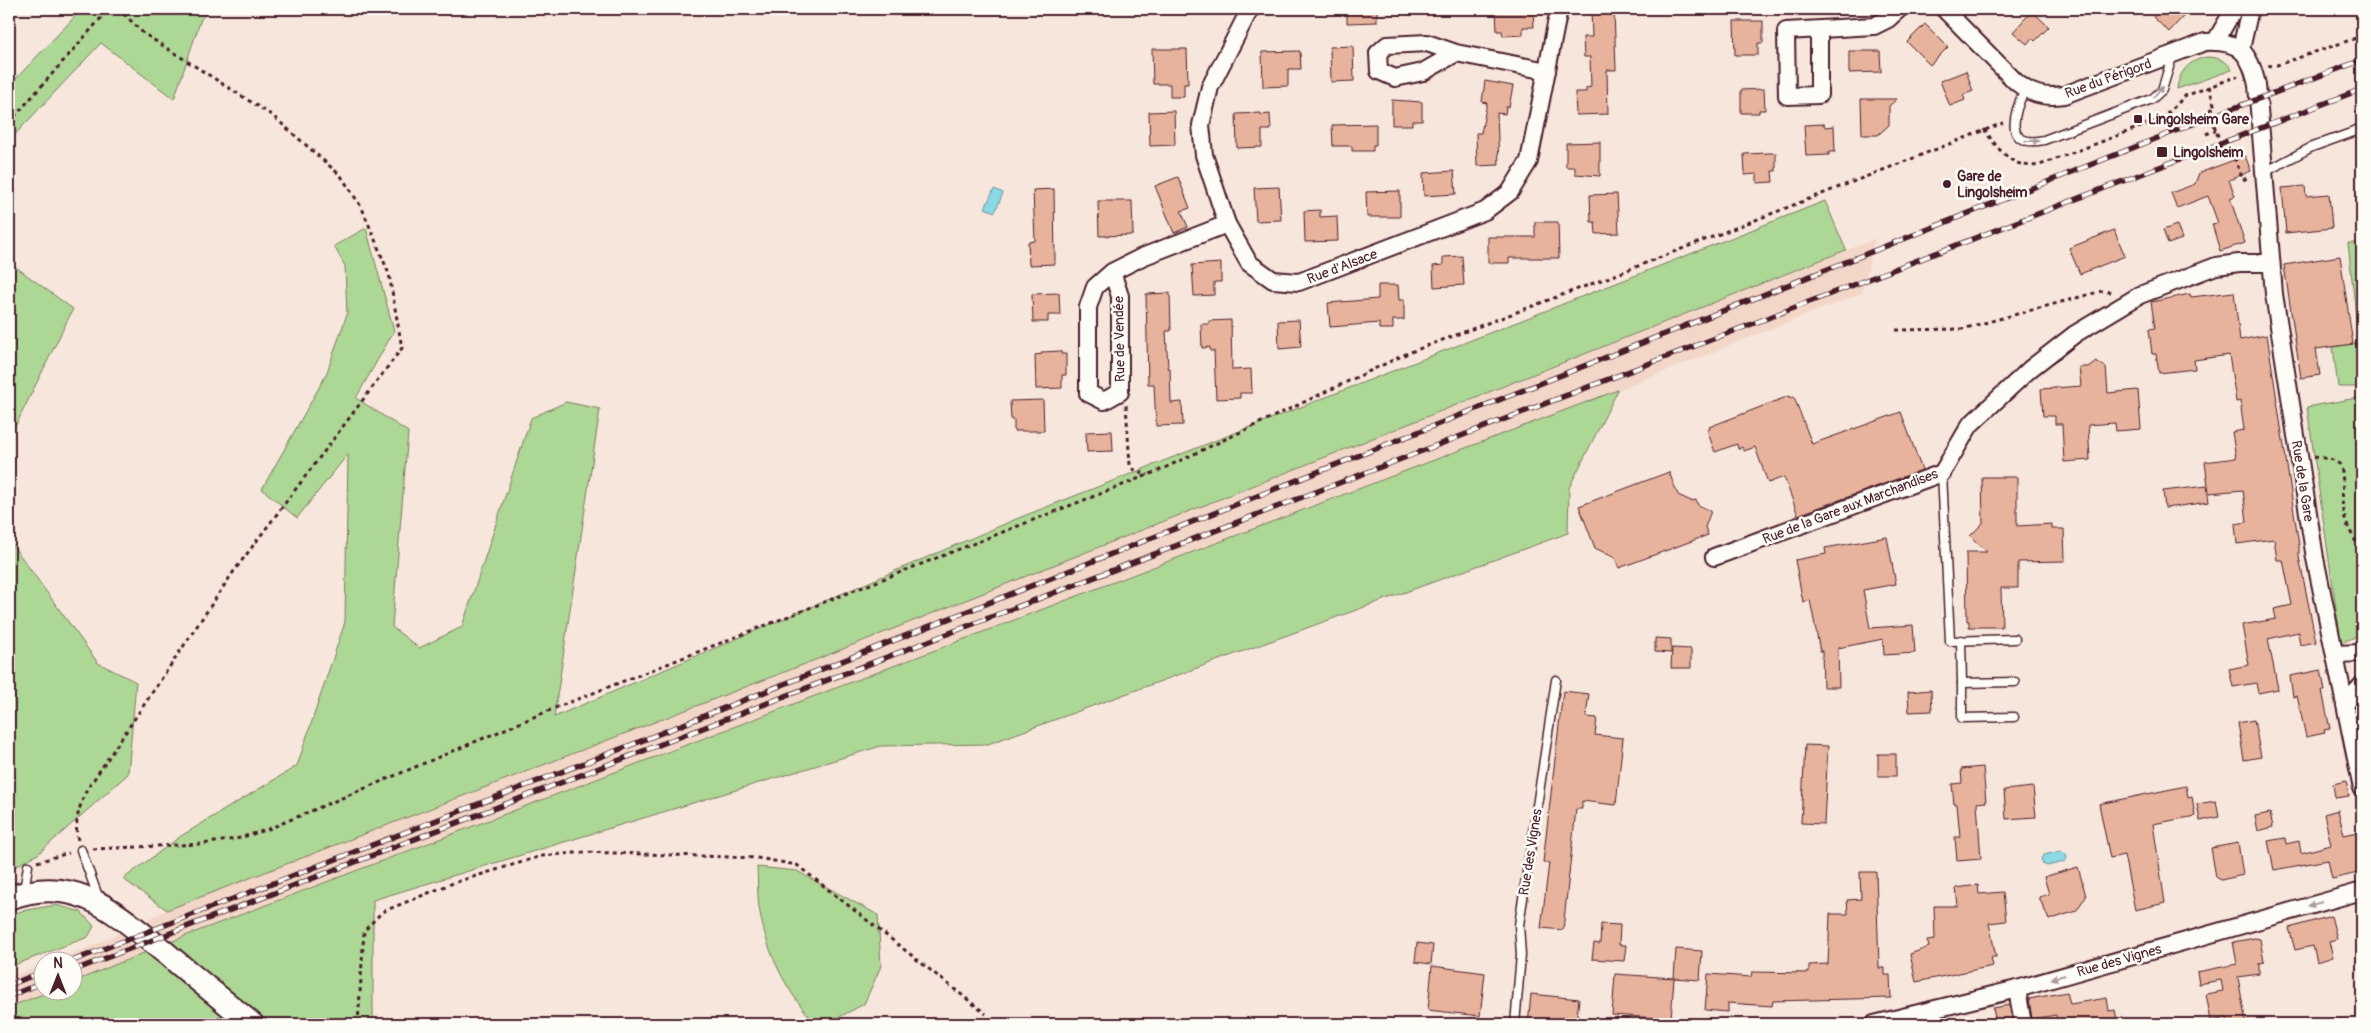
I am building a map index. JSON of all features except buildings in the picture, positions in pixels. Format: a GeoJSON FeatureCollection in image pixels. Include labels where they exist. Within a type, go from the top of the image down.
{"type":"FeatureCollection","features":[{"type":"Feature","properties":{"kind":"main road"},"geometry":{"type":"LineString","coordinates":[[16,895],[40,890],[60,890],[101,903],[130,923],[252,1024]]}},
{"type":"Feature","properties":{"kind":"street","name":"Rue d'Alsace"},"geometry":{"type":"LineString","coordinates":[[1250,9],[1210,87],[1201,126],[1204,155],[1226,224],[1248,263],[1273,280],[1299,282],[1485,211],[1510,192],[1529,161],[1559,9]]}},
{"type":"Feature","properties":{"kind":"street"},"geometry":{"type":"LineString","coordinates":[[1819,30],[1874,26],[1888,19],[1899,9]]}},
{"type":"Feature","properties":{"kind":"street","name":"Rue du Périgord"},"geometry":{"type":"LineString","coordinates":[[1944,9],[2025,89],[2041,96],[2064,95],[2198,44],[2215,42]]}},
{"type":"Feature","properties":{"kind":"street"},"geometry":{"type":"LineString","coordinates":[[2234,9],[2215,42],[2241,50],[2250,9]]}},
{"type":"Feature","properties":{"kind":"street","name":"Rue de la Gare"},"geometry":{"type":"LineString","coordinates":[[2241,50],[2251,63],[2257,85],[2274,294],[2315,558],[2362,788]]}},
{"type":"Feature","properties":{"kind":"street"},"geometry":{"type":"LineString","coordinates":[[1456,53],[1547,71]]}},
{"type":"Feature","properties":{"kind":"street","name":"Rue de Vendée"},"geometry":{"type":"LineString","coordinates":[[1112,272],[1120,296],[1120,392],[1104,401],[1088,393],[1088,306],[1095,287],[1112,272],[1142,257],[1226,224]]}},
{"type":"Feature","properties":{"kind":"street","name":"Rue de la Gare aux Marchandises"},"geometry":{"type":"LineString","coordinates":[[1714,557],[1942,473],[1970,425],[2030,369],[2076,334],[2140,295],[2216,266],[2239,263],[2271,263]]}},
{"type":"Feature","properties":{"kind":"street"},"geometry":{"type":"LineString","coordinates":[[2334,654],[2362,653]]}},
{"type":"Feature","properties":{"kind":"street"},"geometry":{"type":"LineString","coordinates":[[2345,704],[2362,685]]}},
{"type":"Feature","properties":{"kind":"street","name":"Rue des Vignes"},"geometry":{"type":"LineString","coordinates":[[1874,1024],[2017,989],[2362,891]]}},
{"type":"Feature","properties":{"kind":"street"},"geometry":{"type":"LineString","coordinates":[[2017,989],[2023,1024]]}},
{"type":"Feature","properties":{"kind":"lane"},"geometry":{"type":"LineString","coordinates":[[2025,89],[2015,110],[2014,129],[2020,139],[2034,142],[2123,112],[2152,99],[2162,90],[2173,54]]}},
{"type":"Feature","properties":{"kind":"lane"},"geometry":{"type":"LineString","coordinates":[[2265,172],[2312,147],[2362,129]]}},
{"type":"Feature","properties":{"kind":"lane"},"geometry":{"type":"LineString","coordinates":[[1942,473],[1950,640],[2015,639]]}},
{"type":"Feature","properties":{"kind":"lane"},"geometry":{"type":"LineString","coordinates":[[1961,640],[1962,718],[2014,717]]}},
{"type":"Feature","properties":{"kind":"lane","name":"Rue des Vignes"},"geometry":{"type":"LineString","coordinates":[[1515,1024],[1521,954],[1518,925],[1556,680]]}},
{"type":"Feature","properties":{"kind":"lane"},"geometry":{"type":"LineString","coordinates":[[1962,683],[2015,682]]}},
{"type":"Feature","properties":{"kind":"lane"},"geometry":{"type":"LineString","coordinates":[[81,850],[101,903]]}},
{"type":"Feature","properties":{"kind":"lane"},"geometry":{"type":"LineString","coordinates":[[16,895],[28,866]]}},
{"type":"Feature","properties":{"kind":"path"},"geometry":{"type":"LineString","coordinates":[[9,122],[109,9]]}},
{"type":"Feature","properties":{"kind":"path"},"geometry":{"type":"LineString","coordinates":[[81,850],[76,823],[79,808],[86,791],[234,571],[402,348],[389,274],[362,208],[340,176],[273,116],[143,33],[119,9]]}},
{"type":"Feature","properties":{"kind":"path"},"geometry":{"type":"LineString","coordinates":[[2263,66],[2277,65],[2362,36]]}},
{"type":"Feature","properties":{"kind":"path"},"geometry":{"type":"LineString","coordinates":[[2208,86],[2215,108],[2209,110],[2222,148],[2211,152],[2212,155],[2229,149],[2230,152],[2235,150],[2236,153],[2234,154],[2243,180],[2265,172]]}},
{"type":"Feature","properties":{"kind":"path"},"geometry":{"type":"LineString","coordinates":[[9,875],[60,854],[81,850],[201,844],[236,839],[266,830],[555,708],[1149,475],[1408,353],[1615,276],[1984,129],[2013,120]]}},
{"type":"Feature","properties":{"kind":"path"},"geometry":{"type":"LineString","coordinates":[[2206,134],[2216,130]]}},
{"type":"Feature","properties":{"kind":"path"},"geometry":{"type":"LineString","coordinates":[[1896,330],[1962,328],[2102,291],[2140,295]]}},
{"type":"Feature","properties":{"kind":"path"},"geometry":{"type":"LineString","coordinates":[[1120,392],[1128,409],[1130,465],[1133,469],[1149,475]]}},
{"type":"Feature","properties":{"kind":"path"},"geometry":{"type":"LineString","coordinates":[[2299,454],[2334,460],[2340,466],[2343,474],[2341,491],[2343,513],[2362,553]]}},
{"type":"Feature","properties":{"kind":"path"},"geometry":{"type":"LineString","coordinates":[[358,1024],[364,931],[382,912],[453,884],[542,856],[585,852],[757,858],[797,865],[986,1014]]}},
{"type":"Feature","properties":{"kind":"shaded area"},"geometry":{"type":"Polygon","coordinates":[[[1875,239],[1862,293],[1618,390],[190,934],[82,978],[81,950],[167,910],[800,666],[1875,239]]]}},
{"type":"Feature","properties":{"kind":"shaded area"},"geometry":{"type":"Polygon","coordinates":[[[32,969],[32,998],[9,1007],[9,978],[32,969]]]}},
{"type":"Feature","properties":{"kind":"green space"},"geometry":{"type":"Polygon","coordinates":[[[82,9],[211,9],[201,19],[174,99],[101,43],[9,141],[9,86],[82,9]]]}},
{"type":"Feature","properties":{"kind":"green space"},"geometry":{"type":"Polygon","coordinates":[[[2206,57],[2221,60],[2232,70],[2177,89],[2180,77],[2186,68],[2195,61],[2206,57]]]}},
{"type":"Feature","properties":{"kind":"green space"},"geometry":{"type":"Polygon","coordinates":[[[1825,201],[1846,250],[800,666],[167,910],[123,879],[181,836],[297,766],[345,622],[348,454],[297,518],[262,489],[326,375],[347,314],[345,266],[334,246],[366,228],[394,331],[356,398],[408,432],[392,627],[419,648],[462,627],[531,418],[566,402],[600,409],[554,717],[1021,517],[1825,201]]]}},
{"type":"Feature","properties":{"kind":"green space"},"geometry":{"type":"Polygon","coordinates":[[[2348,243],[2362,243],[2362,387],[2338,387],[2333,347],[2359,343],[2348,243]]]}},
{"type":"Feature","properties":{"kind":"green space"},"geometry":{"type":"Polygon","coordinates":[[[9,262],[73,309],[9,439],[9,262]]]}},
{"type":"Feature","properties":{"kind":"green space"},"geometry":{"type":"Polygon","coordinates":[[[1618,390],[1569,488],[1568,533],[988,744],[881,746],[373,900],[373,1024],[185,1024],[179,1020],[178,1024],[9,1024],[9,1007],[32,998],[32,1000],[82,1000],[82,978],[190,934],[1618,390]]]}},
{"type":"Feature","properties":{"kind":"green space"},"geometry":{"type":"Polygon","coordinates":[[[2362,397],[2362,634],[2341,643],[2307,407],[2362,397]]]}},
{"type":"Feature","properties":{"kind":"green space"},"geometry":{"type":"Polygon","coordinates":[[[9,540],[98,663],[136,682],[128,774],[38,854],[9,870],[9,540]]]}},
{"type":"Feature","properties":{"kind":"green space"},"geometry":{"type":"Polygon","coordinates":[[[757,867],[797,871],[878,915],[881,966],[864,1004],[826,1024],[817,1024],[807,1013],[788,987],[773,958],[763,928],[759,907],[757,867]]]}},
{"type":"Feature","properties":{"kind":"green space"},"geometry":{"type":"Polygon","coordinates":[[[56,905],[81,912],[94,926],[88,937],[54,950],[32,950],[32,958],[9,967],[9,917],[21,911],[56,905]]]}},
{"type":"Feature","properties":{"kind":"water"},"geometry":{"type":"Polygon","coordinates":[[[994,189],[1003,193],[995,212],[985,208],[994,189]]]}},
{"type":"Feature","properties":{"kind":"water"},"geometry":{"type":"Polygon","coordinates":[[[2060,851],[2066,854],[2067,858],[2064,862],[2047,866],[2043,864],[2041,859],[2044,855],[2060,851]]]}},
{"type":"Feature","properties":{"kind":"railway"},"geometry":{"type":"LineString","coordinates":[[82,957],[631,745],[2218,114],[2362,60]]}},
{"type":"Feature","properties":{"kind":"railway"},"geometry":{"type":"LineString","coordinates":[[82,967],[2362,89]]}},
{"type":"Feature","properties":{"kind":"railway"},"geometry":{"type":"LineString","coordinates":[[9,985],[32,976]]}},
{"type":"Feature","properties":{"kind":"railway"},"geometry":{"type":"LineString","coordinates":[[9,996],[32,987]]}},
{"type":"Feature","properties":{"kind":"place","name":"Lingolsheim Gare"},"geometry":{"type":"Point","coordinates":[2138,119]}},
{"type":"Feature","properties":{"kind":"place","name":"Lingolsheim"},"geometry":{"type":"Point","coordinates":[2162,152]}},
{"type":"Feature","properties":{"kind":"place","name":"Gare de Lingolsheim"},"geometry":{"type":"Point","coordinates":[1947,184]}}]}
